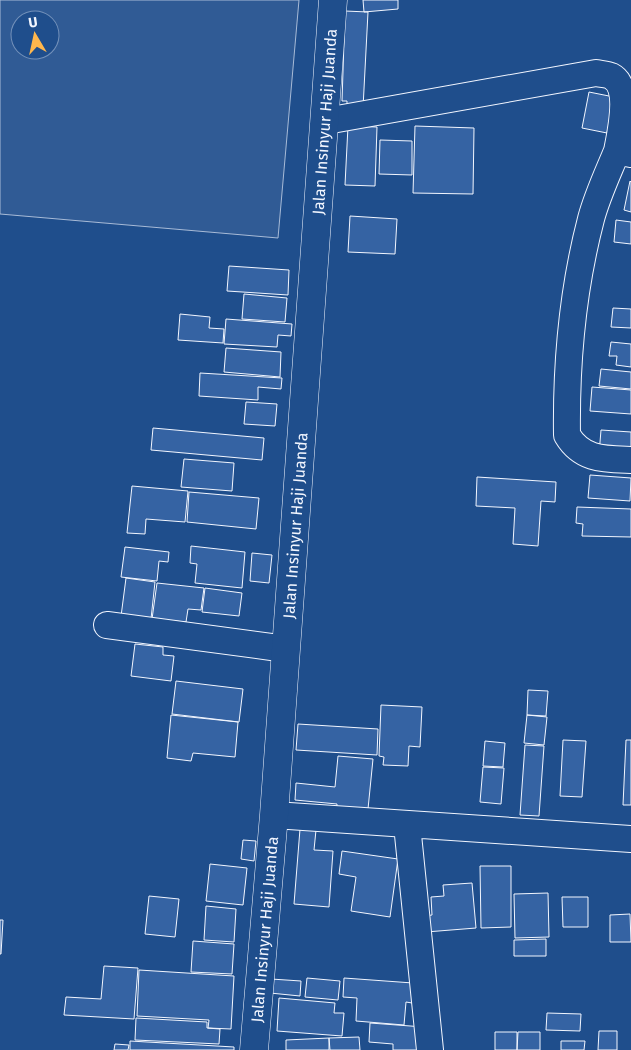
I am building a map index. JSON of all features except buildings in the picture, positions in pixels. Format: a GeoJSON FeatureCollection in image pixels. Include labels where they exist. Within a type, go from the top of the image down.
{"type":"FeatureCollection","features":[{"type":"Feature","properties":{"kind":"main road","name":"Jalan Insinyur Haji Juanda"},"geometry":{"type":"LineString","coordinates":[[254,1050],[274,815],[326,121],[333,0]]}},
{"type":"Feature","properties":{"kind":"street"},"geometry":{"type":"LineString","coordinates":[[326,121],[515,88],[571,75],[596,73],[612,76],[628,87],[624,153],[592,218],[583,260],[574,316],[567,434],[581,452],[597,458],[631,460]]}},
{"type":"Feature","properties":{"kind":"street"},"geometry":{"type":"LineString","coordinates":[[106,625],[286,648]]}},
{"type":"Feature","properties":{"kind":"street"},"geometry":{"type":"LineString","coordinates":[[274,815],[631,839]]}},
{"type":"Feature","properties":{"kind":"street"},"geometry":{"type":"LineString","coordinates":[[407,825],[430,1050]]}},
{"type":"Feature","properties":{"kind":"shaded area"},"geometry":{"type":"Polygon","coordinates":[[[0,0],[299,0],[278,238],[0,214],[0,0]]]}}]}
